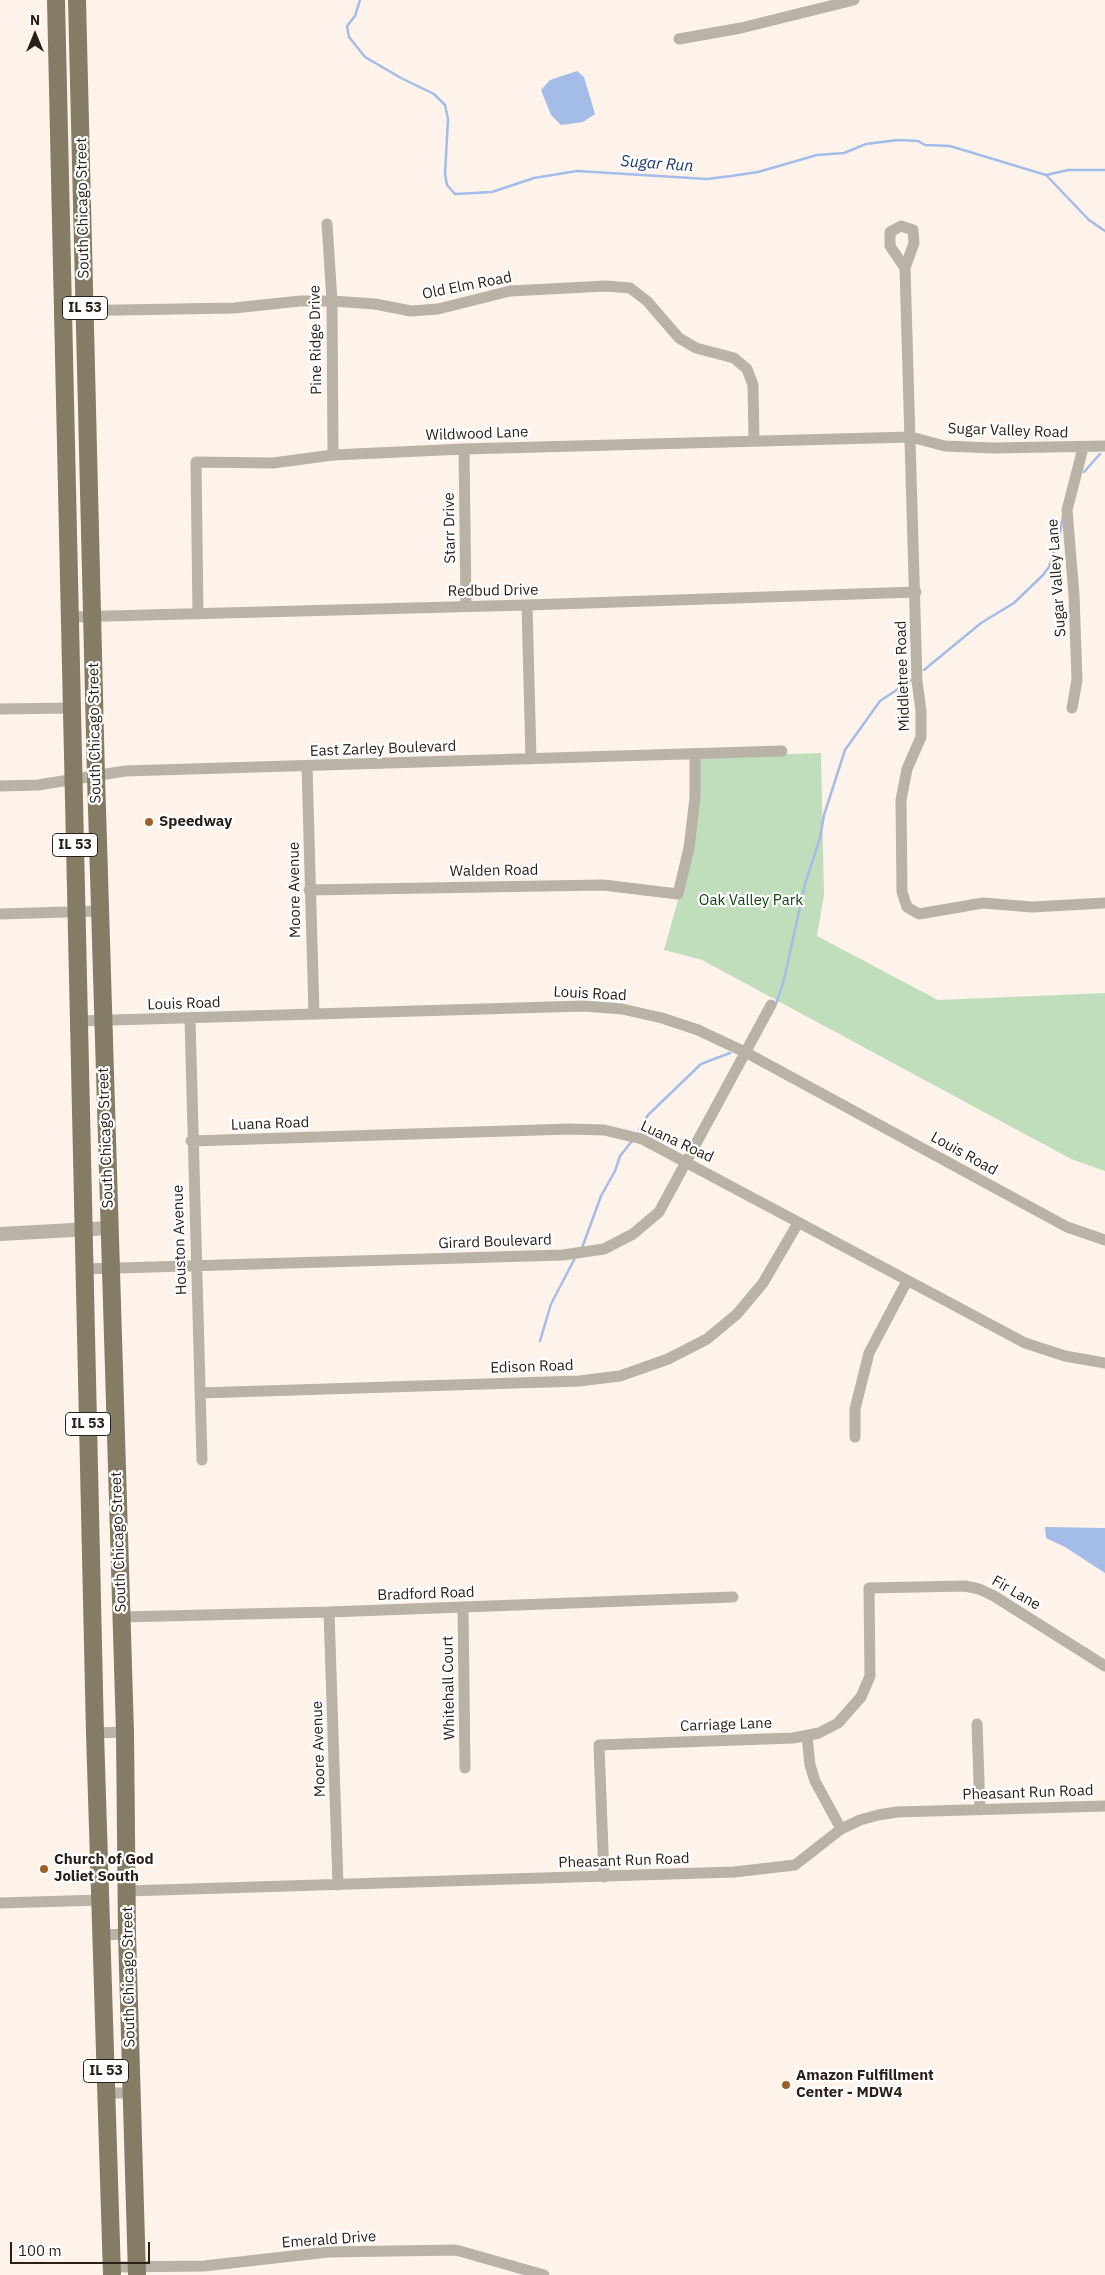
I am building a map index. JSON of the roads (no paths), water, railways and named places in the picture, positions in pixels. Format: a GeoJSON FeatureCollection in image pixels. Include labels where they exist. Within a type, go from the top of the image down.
{"type":"FeatureCollection","features":[{"type":"Feature","properties":{"kind":"main road","name":"South Chicago Street"},"geometry":{"type":"LineString","coordinates":[[56,0],[95,1733],[103,1936],[112,2271]]}},
{"type":"Feature","properties":{"kind":"main road","name":"South Chicago Street"},"geometry":{"type":"LineString","coordinates":[[78,0],[96,776],[125,1732],[127,1934],[137,2271]]}},
{"type":"Feature","properties":{"kind":"street"},"geometry":{"type":"LineString","coordinates":[[679,39],[741,28],[854,0]]}},
{"type":"Feature","properties":{"kind":"street","name":"Pine Ridge Drive"},"geometry":{"type":"LineString","coordinates":[[327,224],[332,301],[332,455]]}},
{"type":"Feature","properties":{"kind":"street","name":"Middletree Road"},"geometry":{"type":"LineString","coordinates":[[906,268],[921,737],[907,769],[900,800],[902,892],[907,907],[919,914],[983,903],[1032,907],[1105,903]]}},
{"type":"Feature","properties":{"kind":"street","name":"Old Elm Road"},"geometry":{"type":"LineString","coordinates":[[63,311],[234,308],[300,301],[375,304],[411,311],[438,309],[510,291],[606,286],[630,288],[647,301],[679,338],[696,348],[734,358],[747,369],[752,385],[754,440]]}},
{"type":"Feature","properties":{"kind":"street","name":"Wildwood Lane"},"geometry":{"type":"LineString","coordinates":[[198,614],[196,462],[273,463],[332,455],[464,449],[911,437]]}},
{"type":"Feature","properties":{"kind":"street","name":"Sugar Valley Road"},"geometry":{"type":"LineString","coordinates":[[911,437],[945,446],[1083,448],[1105,446]]}},
{"type":"Feature","properties":{"kind":"street","name":"Sugar Valley Lane"},"geometry":{"type":"LineString","coordinates":[[1072,708],[1077,680],[1074,595],[1067,510],[1083,448]]}},
{"type":"Feature","properties":{"kind":"street","name":"Starr Drive"},"geometry":{"type":"LineString","coordinates":[[464,449],[466,605]]}},
{"type":"Feature","properties":{"kind":"street","name":"Redbud Drive"},"geometry":{"type":"LineString","coordinates":[[70,618],[916,592]]}},
{"type":"Feature","properties":{"kind":"street"},"geometry":{"type":"LineString","coordinates":[[527,605],[532,759]]}},
{"type":"Feature","properties":{"kind":"street"},"geometry":{"type":"LineString","coordinates":[[0,709],[72,708]]}},
{"type":"Feature","properties":{"kind":"street","name":"East Zarley Boulevard"},"geometry":{"type":"LineString","coordinates":[[0,786],[38,785],[125,771],[782,751]]}},
{"type":"Feature","properties":{"kind":"street","name":"Walden Road"},"geometry":{"type":"LineString","coordinates":[[309,890],[603,885],[678,894],[690,840],[694,798],[694,754]]}},
{"type":"Feature","properties":{"kind":"street","name":"Moore Avenue"},"geometry":{"type":"LineString","coordinates":[[307,766],[314,1014]]}},
{"type":"Feature","properties":{"kind":"street"},"geometry":{"type":"LineString","coordinates":[[0,914],[100,911]]}},
{"type":"Feature","properties":{"kind":"street","name":"Girard Boulevard"},"geometry":{"type":"LineString","coordinates":[[84,1269],[563,1255],[604,1249],[634,1234],[659,1212],[747,1053],[771,1005]]}},
{"type":"Feature","properties":{"kind":"street","name":"Louis Road"},"geometry":{"type":"LineString","coordinates":[[79,1021],[584,1006],[622,1009],[680,1024],[747,1053],[1067,1227],[1105,1240]]}},
{"type":"Feature","properties":{"kind":"street","name":"Houston Avenue"},"geometry":{"type":"LineString","coordinates":[[190,1019],[191,1141],[202,1460]]}},
{"type":"Feature","properties":{"kind":"street","name":"Luana Road"},"geometry":{"type":"LineString","coordinates":[[191,1141],[604,1130],[642,1139],[1025,1343],[1065,1356],[1105,1363]]}},
{"type":"Feature","properties":{"kind":"street","name":"Edison Road"},"geometry":{"type":"LineString","coordinates":[[200,1393],[579,1381],[620,1376],[668,1359],[691,1347],[706,1339],[737,1314],[763,1283],[798,1223]]}},
{"type":"Feature","properties":{"kind":"street"},"geometry":{"type":"LineString","coordinates":[[0,1234],[109,1228]]}},
{"type":"Feature","properties":{"kind":"street"},"geometry":{"type":"LineString","coordinates":[[854,1437],[855,1409],[869,1353],[907,1280]]}},
{"type":"Feature","properties":{"kind":"street","name":"Fir Lane"},"geometry":{"type":"LineString","coordinates":[[869,1588],[965,1586],[979,1589],[994,1596],[1105,1666]]}},
{"type":"Feature","properties":{"kind":"street","name":"Carriage Lane"},"geometry":{"type":"LineString","coordinates":[[604,1877],[599,1745],[793,1738],[819,1734],[838,1724],[862,1697],[870,1676],[869,1588]]}},
{"type":"Feature","properties":{"kind":"street","name":"Bradford Road"},"geometry":{"type":"LineString","coordinates":[[121,1617],[329,1612],[733,1597]]}},
{"type":"Feature","properties":{"kind":"street","name":"Whitehall Court"},"geometry":{"type":"LineString","coordinates":[[463,1607],[465,1768]]}},
{"type":"Feature","properties":{"kind":"street","name":"Moore Avenue"},"geometry":{"type":"LineString","coordinates":[[329,1612],[338,1885]]}},
{"type":"Feature","properties":{"kind":"street"},"geometry":{"type":"LineString","coordinates":[[977,1724],[980,1810]]}},
{"type":"Feature","properties":{"kind":"street"},"geometry":{"type":"LineString","coordinates":[[95,1733],[125,1732]]}},
{"type":"Feature","properties":{"kind":"street"},"geometry":{"type":"LineString","coordinates":[[806,1736],[810,1765],[815,1781],[841,1829]]}},
{"type":"Feature","properties":{"kind":"street","name":"Pheasant Run Road"},"geometry":{"type":"LineString","coordinates":[[127,1891],[734,1872],[795,1865],[841,1829],[860,1820],[897,1812],[1105,1806]]}},
{"type":"Feature","properties":{"kind":"street"},"geometry":{"type":"LineString","coordinates":[[0,1903],[101,1900]]}},
{"type":"Feature","properties":{"kind":"street"},"geometry":{"type":"LineString","coordinates":[[103,1936],[127,1934]]}},
{"type":"Feature","properties":{"kind":"street"},"geometry":{"type":"LineString","coordinates":[[106,2094],[132,2093]]}},
{"type":"Feature","properties":{"kind":"street","name":"Emerald Drive"},"geometry":{"type":"LineString","coordinates":[[112,2271],[204,2266],[328,2252],[456,2250],[544,2275]]}},
{"type":"Feature","properties":{"kind":"water"},"geometry":{"type":"Polygon","coordinates":[[[577,71],[584,77],[595,114],[583,122],[561,125],[551,115],[541,90],[550,80],[577,71]]]}},
{"type":"Feature","properties":{"kind":"water"},"geometry":{"type":"Polygon","coordinates":[[[1045,1527],[1105,1528],[1105,1573],[1065,1547],[1046,1538],[1045,1527]]]}},
{"type":"Feature","properties":{"kind":"waterway","name":"Sugar Run"},"geometry":{"type":"LineString","coordinates":[[360,0],[355,16],[347,26],[349,37],[365,57],[434,94],[445,105],[448,119],[445,174],[447,185],[455,194],[492,192],[534,178],[577,171],[707,179],[758,172],[817,155],[844,153],[866,144],[898,140],[918,141],[925,145],[950,146],[1046,175],[1068,170],[1105,170]]}},
{"type":"Feature","properties":{"kind":"waterway"},"geometry":{"type":"LineString","coordinates":[[1046,175],[1089,220],[1105,231]]}},
{"type":"Feature","properties":{"kind":"waterway"},"geometry":{"type":"LineString","coordinates":[[1084,472],[1100,454]]}},
{"type":"Feature","properties":{"kind":"waterway"},"geometry":{"type":"LineString","coordinates":[[924,670],[981,623],[1014,603],[1043,575],[1049,567],[1060,533],[1063,516]]}},
{"type":"Feature","properties":{"kind":"waterway"},"geometry":{"type":"LineString","coordinates":[[776,1004],[784,980],[805,884],[820,838],[824,815],[845,750],[880,701],[913,679]]}},
{"type":"Feature","properties":{"kind":"waterway"},"geometry":{"type":"LineString","coordinates":[[639,1130],[648,1115],[701,1064],[730,1053]]}},
{"type":"Feature","properties":{"kind":"waterway"},"geometry":{"type":"LineString","coordinates":[[582,1248],[601,1196],[615,1171],[620,1156],[632,1141]]}},
{"type":"Feature","properties":{"kind":"waterway"},"geometry":{"type":"LineString","coordinates":[[540,1341],[551,1304],[576,1256]]}},
{"type":"Feature","properties":{"kind":"place","name":"Speedway"},"geometry":{"type":"Point","coordinates":[149,822]}},
{"type":"Feature","properties":{"kind":"place","name":"Church of God Joliet South"},"geometry":{"type":"Point","coordinates":[44,1869]}},
{"type":"Feature","properties":{"kind":"place","name":"Amazon Fulfillment Center - MDW4"},"geometry":{"type":"Point","coordinates":[786,2085]}},
{"type":"Feature","properties":{"kind":"park label","name":"Oak Valley Park"},"geometry":{"type":"Point","coordinates":[751,901]}}]}
